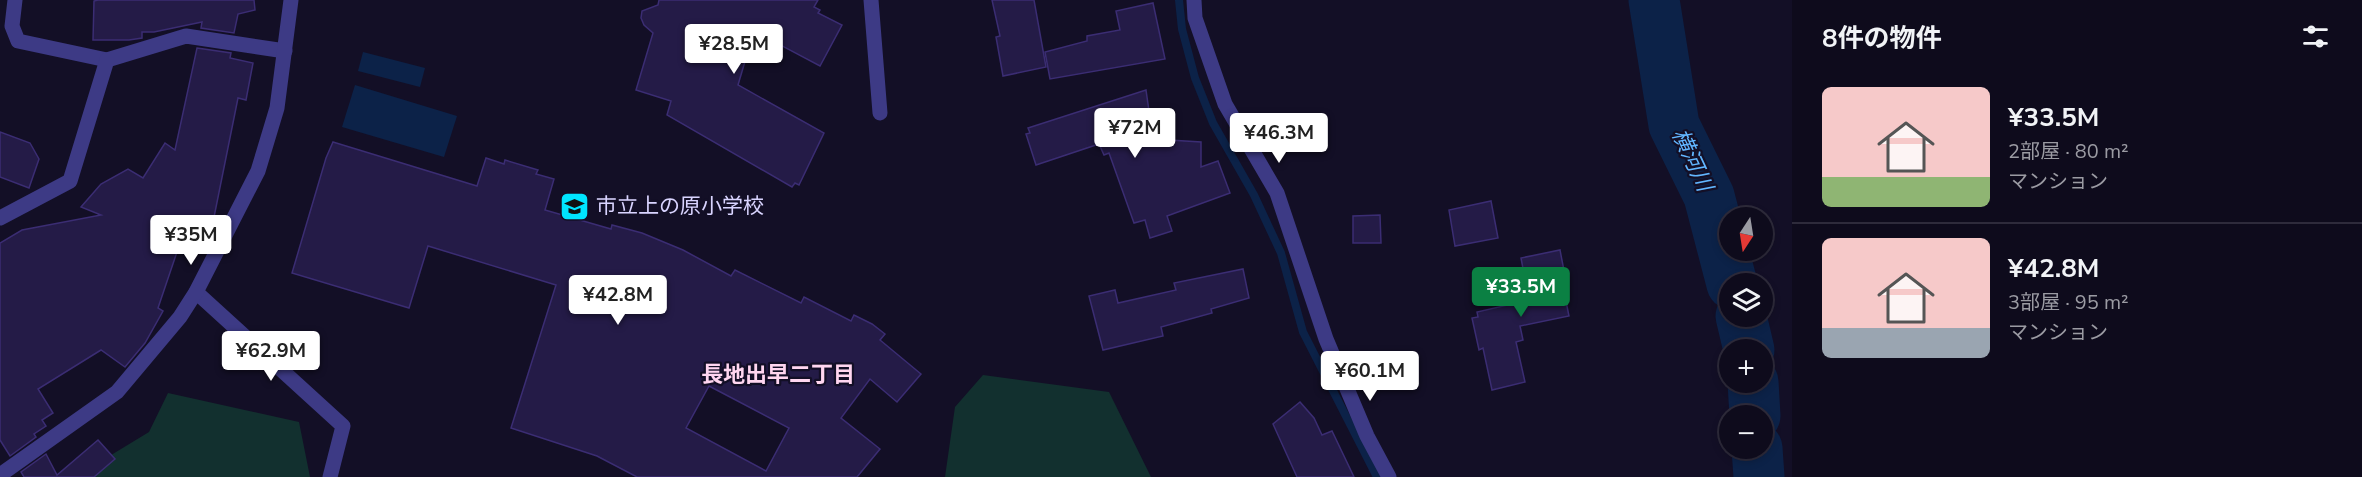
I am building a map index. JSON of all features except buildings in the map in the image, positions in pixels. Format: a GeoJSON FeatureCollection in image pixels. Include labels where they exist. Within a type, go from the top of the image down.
{"type":"FeatureCollection","features":[{"type":"Feature","properties":{"kind":"street"},"geometry":{"type":"LineString","coordinates":[[15,0],[12,26],[18,41],[107,60],[186,36],[285,51]]}},
{"type":"Feature","properties":{"kind":"street"},"geometry":{"type":"LineString","coordinates":[[0,475],[117,392],[180,317],[196,292],[258,171],[277,108],[291,0]]}},
{"type":"Feature","properties":{"kind":"street"},"geometry":{"type":"LineString","coordinates":[[871,0],[880,113]]}},
{"type":"Feature","properties":{"kind":"street"},"geometry":{"type":"LineString","coordinates":[[1194,0],[1195,18],[1225,104],[1277,193],[1326,339],[1367,436],[1389,477]]}},
{"type":"Feature","properties":{"kind":"street"},"geometry":{"type":"LineString","coordinates":[[0,218],[70,181],[107,60]]}},
{"type":"Feature","properties":{"kind":"street"},"geometry":{"type":"LineString","coordinates":[[196,292],[343,426],[330,477]]}},
{"type":"Feature","properties":{"kind":"green space"},"geometry":{"type":"Polygon","coordinates":[[[983,375],[1109,392],[1151,477],[945,477],[955,407],[983,375]]]}},
{"type":"Feature","properties":{"kind":"green space"},"geometry":{"type":"Polygon","coordinates":[[[168,393],[299,422],[310,477],[75,477],[149,432],[168,393]]]}},
{"type":"Feature","properties":{"kind":"water"},"geometry":{"type":"Polygon","coordinates":[[[363,52],[425,68],[420,87],[358,71],[363,52]]]}},
{"type":"Feature","properties":{"kind":"water"},"geometry":{"type":"Polygon","coordinates":[[[355,85],[457,116],[444,157],[342,127],[355,85]]]}},
{"type":"Feature","properties":{"kind":"waterway"},"geometry":{"type":"LineString","coordinates":[[1179,0],[1182,29],[1195,78],[1213,123],[1254,195],[1281,253],[1303,332],[1377,477]]}},
{"type":"Feature","properties":{"kind":"waterway","name":"横河川"},"geometry":{"type":"LineString","coordinates":[[1654,0],[1674,125],[1709,196],[1729,273]]}},
{"type":"Feature","properties":{"kind":"waterway","name":"横河川"},"geometry":{"type":"LineString","coordinates":[[1744,327],[1746,339]]}},
{"type":"Feature","properties":{"kind":"waterway","name":"横河川"},"geometry":{"type":"LineString","coordinates":[[1754,393],[1754,405]]}},
{"type":"Feature","properties":{"kind":"waterway","name":"横河川"},"geometry":{"type":"LineString","coordinates":[[1758,459],[1759,477]]}},
{"type":"Feature","properties":{"kind":"place","name":"市立上の原小学校"},"geometry":{"type":"Point","coordinates":[575,206]}},
{"type":"Feature","properties":{"kind":"district","name":"長地出早二丁目"},"geometry":{"type":"Point","coordinates":[778,375]}}]}
